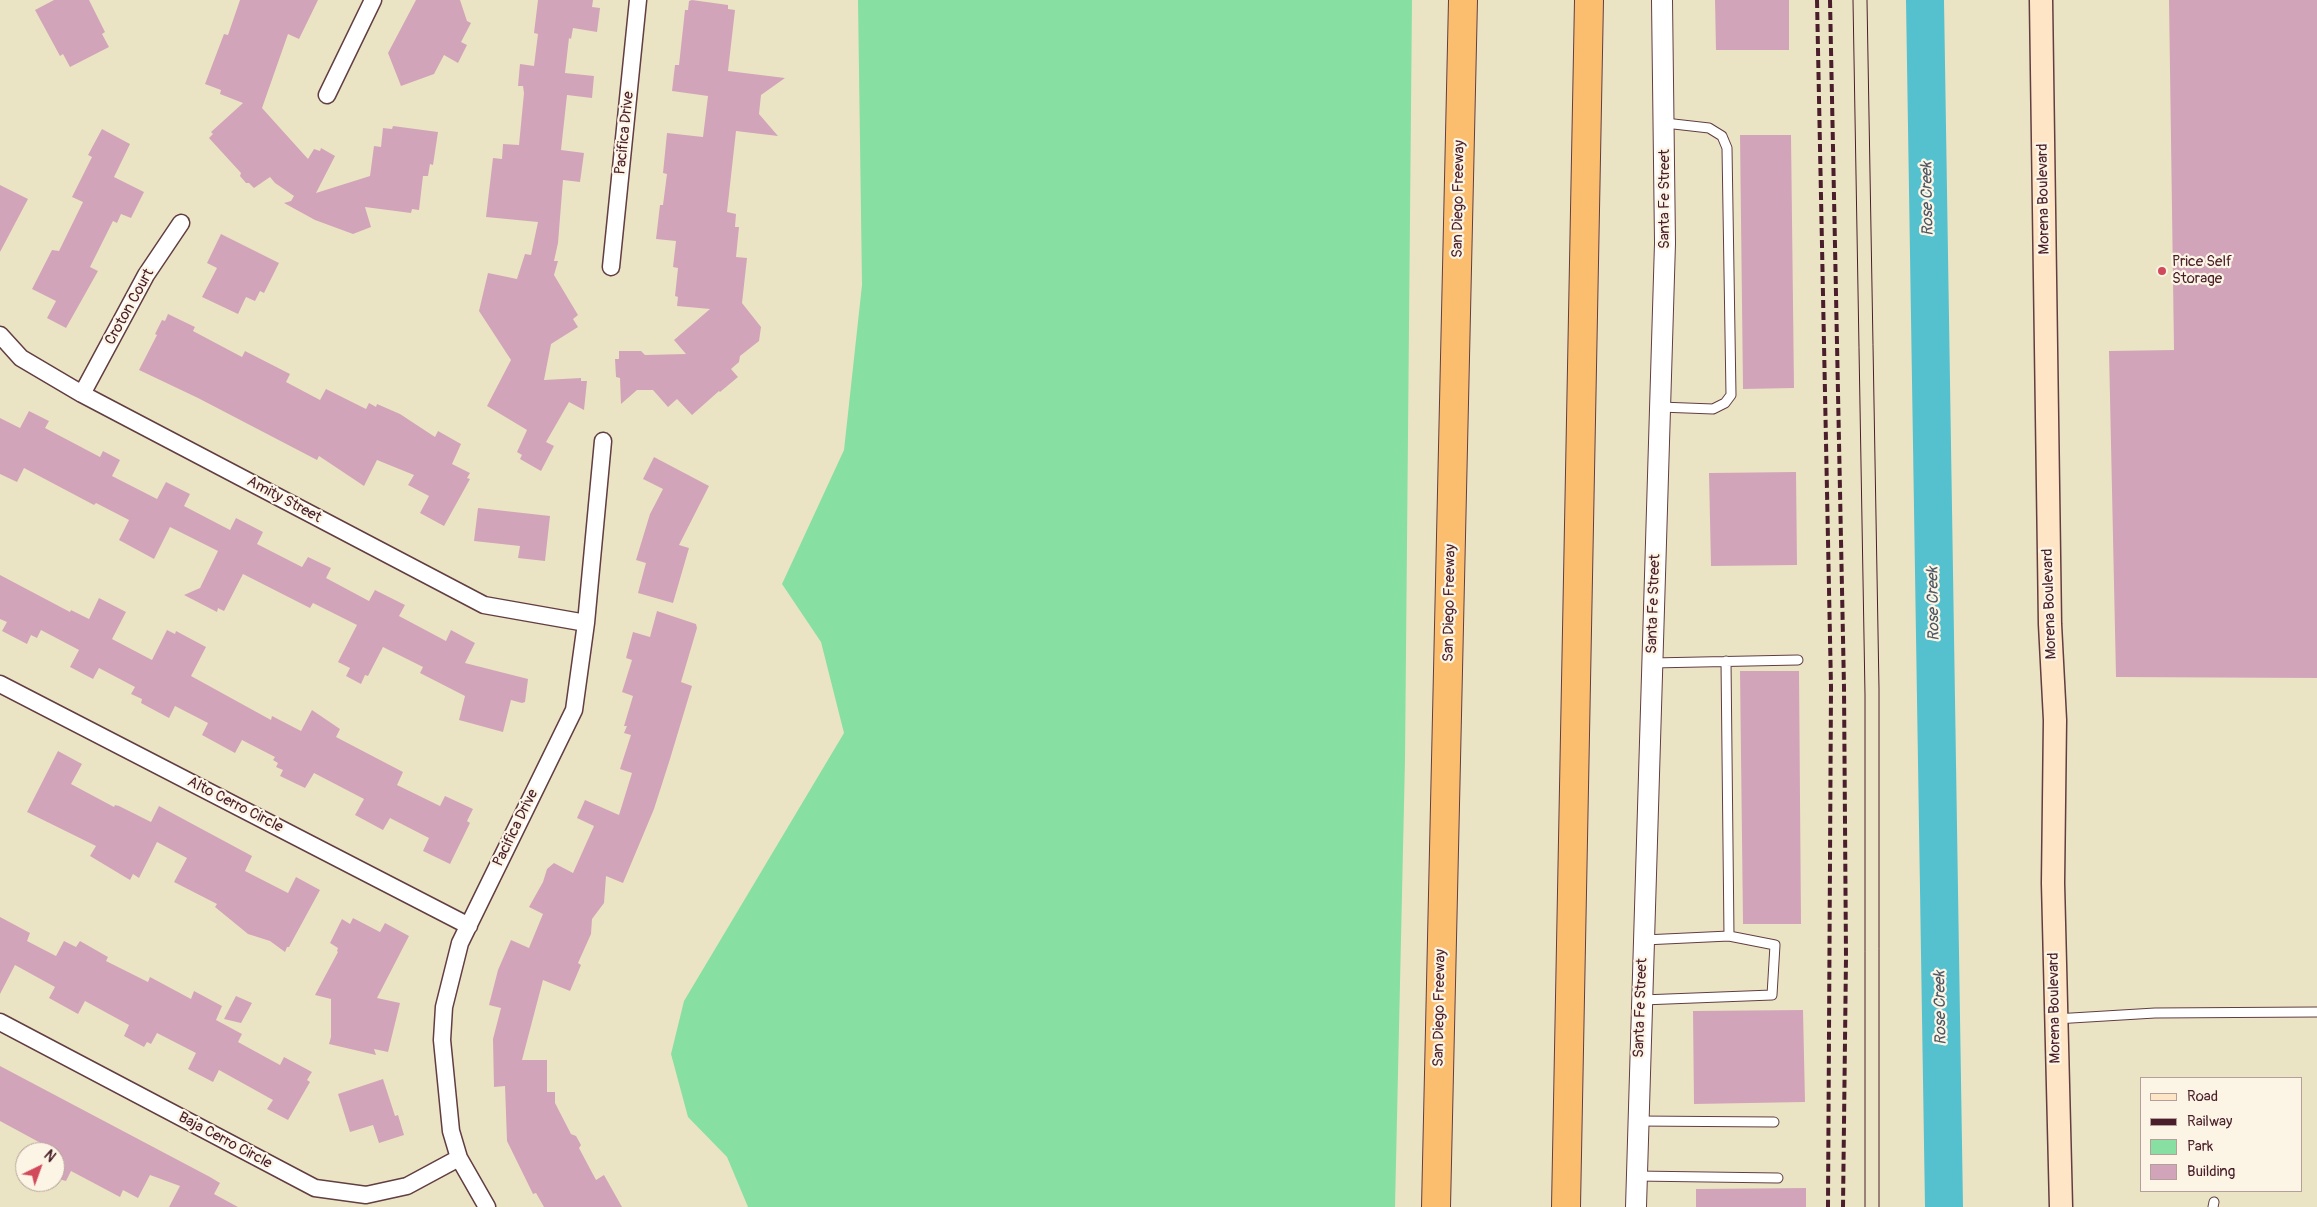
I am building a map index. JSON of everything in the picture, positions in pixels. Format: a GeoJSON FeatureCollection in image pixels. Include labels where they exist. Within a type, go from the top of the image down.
{"type":"FeatureCollection","features":[{"type":"Feature","properties":{"kind":"highway","name":"San Diego Freeway"},"geometry":{"type":"LineString","coordinates":[[1436,1207],[1464,0]]}},
{"type":"Feature","properties":{"kind":"highway"},"geometry":{"type":"LineString","coordinates":[[1566,1207],[1589,0]]}},
{"type":"Feature","properties":{"kind":"main road","name":"Morena Boulevard"},"geometry":{"type":"LineString","coordinates":[[2041,0],[2050,624],[2055,720],[2053,883],[2055,1020],[2061,1207]]}},
{"type":"Feature","properties":{"kind":"street"},"geometry":{"type":"LineString","coordinates":[[327,95],[373,0]]}},
{"type":"Feature","properties":{"kind":"street","name":"Pacifica Drive"},"geometry":{"type":"LineString","coordinates":[[612,267],[638,0]]}},
{"type":"Feature","properties":{"kind":"street","name":"Santa Fe Street"},"geometry":{"type":"LineString","coordinates":[[1636,1207],[1637,1121],[1665,243],[1662,0]]}},
{"type":"Feature","properties":{"kind":"street","name":"Croton Court"},"geometry":{"type":"LineString","coordinates":[[82,394],[146,275],[181,223]]}},
{"type":"Feature","properties":{"kind":"street","name":"Amity Street"},"geometry":{"type":"LineString","coordinates":[[0,335],[21,358],[82,394],[484,605],[586,623]]}},
{"type":"Feature","properties":{"kind":"street","name":"Pacifica Drive"},"geometry":{"type":"LineString","coordinates":[[486,1207],[459,1158],[451,1130],[442,1040],[444,1007],[460,943],[574,710],[586,623],[602,440]]}},
{"type":"Feature","properties":{"kind":"street","name":"Alto Cerro Circle"},"geometry":{"type":"LineString","coordinates":[[0,684],[469,926]]}},
{"type":"Feature","properties":{"kind":"street","name":"Baja Cerro Circle"},"geometry":{"type":"LineString","coordinates":[[0,1022],[315,1188],[366,1195],[407,1186],[459,1158]]}},
{"type":"Feature","properties":{"kind":"lane"},"geometry":{"type":"LineString","coordinates":[[1660,407],[1713,409],[1725,403],[1731,395],[1727,148],[1722,136],[1709,128],[1665,123]]}},
{"type":"Feature","properties":{"kind":"lane"},"geometry":{"type":"LineString","coordinates":[[1652,663],[1798,660]]}},
{"type":"Feature","properties":{"kind":"lane"},"geometry":{"type":"LineString","coordinates":[[1726,661],[1729,936]]}},
{"type":"Feature","properties":{"kind":"lane"},"geometry":{"type":"LineString","coordinates":[[1641,1000],[1772,995],[1775,944],[1729,936],[1643,940]]}},
{"type":"Feature","properties":{"kind":"lane"},"geometry":{"type":"LineString","coordinates":[[2055,1020],[2155,1013],[2317,1012]]}},
{"type":"Feature","properties":{"kind":"lane"},"geometry":{"type":"LineString","coordinates":[[1637,1121],[1774,1122]]}},
{"type":"Feature","properties":{"kind":"lane"},"geometry":{"type":"LineString","coordinates":[[1636,1176],[1778,1178]]}},
{"type":"Feature","properties":{"kind":"green space"},"geometry":{"type":"Polygon","coordinates":[[[858,0],[1412,0],[1405,760],[1395,1207],[748,1207],[727,1157],[688,1117],[671,1054],[684,1001],[844,733],[821,642],[782,584],[844,450],[862,285],[858,0]]]}},
{"type":"Feature","properties":{"kind":"building"},"geometry":{"type":"Polygon","coordinates":[[[54,0],[89,0],[105,32],[102,34],[109,47],[70,67],[63,54],[60,56],[35,10],[54,0]]]}},
{"type":"Feature","properties":{"kind":"building"},"geometry":{"type":"Polygon","coordinates":[[[240,0],[318,0],[299,39],[288,34],[262,108],[308,159],[314,149],[320,151],[321,148],[335,156],[316,193],[370,176],[374,146],[381,147],[383,128],[392,129],[393,126],[438,132],[433,165],[430,164],[428,176],[423,176],[419,210],[412,209],[411,213],[365,207],[371,227],[353,234],[315,220],[284,203],[291,201],[294,196],[275,183],[270,177],[254,188],[240,176],[241,173],[209,138],[213,134],[211,132],[243,103],[220,94],[221,90],[205,84],[224,34],[228,35],[240,0]]]}},
{"type":"Feature","properties":{"kind":"building"},"geometry":{"type":"Polygon","coordinates":[[[416,0],[460,0],[467,21],[471,23],[461,42],[467,45],[458,63],[444,55],[434,74],[401,86],[388,53],[416,0]]]}},
{"type":"Feature","properties":{"kind":"building"},"geometry":{"type":"Polygon","coordinates":[[[538,0],[593,0],[592,7],[600,8],[597,32],[573,28],[571,39],[569,38],[565,73],[594,76],[592,98],[567,95],[561,150],[584,153],[580,182],[563,180],[558,243],[554,261],[558,261],[554,275],[578,315],[573,319],[578,327],[551,344],[544,380],[581,378],[581,381],[587,381],[584,410],[569,402],[546,442],[554,446],[541,471],[520,459],[522,455],[517,452],[527,430],[487,406],[511,360],[479,311],[488,273],[517,279],[525,254],[531,255],[538,222],[486,217],[493,158],[502,159],[503,144],[519,145],[524,93],[523,86],[518,86],[520,64],[534,66],[538,34],[534,33],[538,0]]]}},
{"type":"Feature","properties":{"kind":"building"},"geometry":{"type":"Polygon","coordinates":[[[1715,0],[1789,0],[1789,50],[1716,50],[1715,0]]]}},
{"type":"Feature","properties":{"kind":"building"},"geometry":{"type":"Polygon","coordinates":[[[2169,0],[2317,0],[2317,678],[2116,677],[2109,351],[2174,350],[2169,0]]]}},
{"type":"Feature","properties":{"kind":"building"},"geometry":{"type":"Polygon","coordinates":[[[689,1],[728,5],[728,9],[735,10],[728,71],[785,78],[761,95],[759,114],[778,136],[736,131],[727,212],[736,214],[735,227],[739,227],[736,257],[747,258],[742,303],[761,327],[759,341],[740,356],[739,362],[731,369],[738,377],[692,415],[677,399],[668,407],[653,390],[637,390],[621,404],[620,378],[616,377],[615,359],[619,359],[619,351],[641,351],[645,355],[686,354],[674,340],[710,309],[677,306],[678,297],[675,296],[678,268],[673,267],[676,241],[656,239],[660,205],[663,205],[667,174],[663,173],[667,133],[703,137],[708,96],[672,91],[675,65],[679,65],[685,10],[688,10],[689,1]]]}},
{"type":"Feature","properties":{"kind":"building"},"geometry":{"type":"Polygon","coordinates":[[[102,129],[130,144],[114,177],[144,192],[131,218],[121,214],[117,223],[113,221],[90,267],[98,271],[66,328],[47,318],[56,301],[32,289],[52,250],[59,251],[83,202],[72,197],[92,157],[88,155],[102,129]]]}},
{"type":"Feature","properties":{"kind":"building"},"geometry":{"type":"Polygon","coordinates":[[[1740,135],[1791,135],[1794,388],[1743,389],[1740,135]]]}},
{"type":"Feature","properties":{"kind":"building"},"geometry":{"type":"Polygon","coordinates":[[[0,185],[28,199],[0,252],[0,185]]]}},
{"type":"Feature","properties":{"kind":"building"},"geometry":{"type":"Polygon","coordinates":[[[221,234],[279,263],[264,293],[260,291],[255,301],[246,297],[238,314],[202,297],[217,268],[207,263],[221,234]]]}},
{"type":"Feature","properties":{"kind":"building"},"geometry":{"type":"Polygon","coordinates":[[[168,314],[195,327],[193,331],[242,357],[245,351],[290,374],[286,382],[320,400],[326,389],[366,409],[369,403],[376,407],[377,404],[400,414],[435,437],[438,431],[461,444],[452,464],[470,473],[467,478],[470,479],[444,526],[420,513],[429,496],[408,485],[414,475],[377,460],[364,486],[319,456],[317,460],[198,398],[139,370],[157,335],[155,334],[162,320],[165,321],[168,314]]]}},
{"type":"Feature","properties":{"kind":"building"},"geometry":{"type":"Polygon","coordinates":[[[29,411],[49,421],[45,428],[100,457],[103,451],[120,460],[112,476],[157,499],[166,482],[190,494],[184,506],[230,530],[236,518],[263,532],[257,544],[302,567],[308,557],[331,568],[326,578],[369,601],[375,590],[405,605],[399,616],[446,641],[451,630],[475,643],[465,663],[528,679],[525,702],[511,700],[503,732],[459,720],[465,696],[420,673],[423,667],[383,647],[368,676],[365,675],[361,684],[346,676],[350,668],[338,662],[357,625],[313,603],[310,608],[243,574],[224,611],[218,608],[217,612],[184,595],[200,588],[218,551],[170,527],[154,559],[119,540],[129,520],[96,503],[94,505],[24,468],[17,482],[0,474],[0,418],[20,428],[29,411]]]}},
{"type":"Feature","properties":{"kind":"building"},"geometry":{"type":"Polygon","coordinates":[[[654,457],[709,486],[679,545],[689,548],[673,603],[638,593],[646,563],[636,560],[650,514],[663,489],[643,479],[654,457]]]}},
{"type":"Feature","properties":{"kind":"building"},"geometry":{"type":"Polygon","coordinates":[[[1796,472],[1797,565],[1711,566],[1709,473],[1796,472]]]}},
{"type":"Feature","properties":{"kind":"building"},"geometry":{"type":"Polygon","coordinates":[[[478,508],[550,516],[545,561],[518,558],[520,546],[474,541],[478,508]]]}},
{"type":"Feature","properties":{"kind":"building"},"geometry":{"type":"Polygon","coordinates":[[[0,575],[70,612],[71,610],[89,619],[99,598],[126,612],[112,639],[152,660],[167,630],[175,634],[176,631],[206,647],[191,676],[271,720],[272,716],[301,731],[312,710],[340,729],[336,737],[403,772],[397,785],[440,806],[445,796],[473,809],[467,821],[470,823],[450,864],[423,851],[429,838],[390,818],[383,830],[355,815],[364,799],[314,773],[305,788],[280,776],[283,770],[276,767],[278,763],[273,760],[275,757],[242,740],[235,753],[202,735],[208,723],[175,706],[169,718],[141,703],[142,699],[131,694],[135,687],[99,668],[93,679],[70,667],[79,650],[41,630],[37,638],[31,635],[27,644],[2,631],[7,622],[0,619],[0,575]]]}},
{"type":"Feature","properties":{"kind":"building"},"geometry":{"type":"Polygon","coordinates":[[[657,611],[696,624],[697,628],[681,682],[692,686],[654,809],[623,883],[606,876],[604,903],[592,919],[591,934],[578,963],[581,965],[570,991],[543,980],[522,1060],[547,1060],[547,1092],[555,1092],[555,1103],[571,1134],[576,1136],[581,1145],[579,1148],[596,1180],[604,1175],[622,1207],[544,1207],[536,1193],[533,1194],[507,1141],[505,1086],[494,1087],[493,1039],[501,1008],[489,1005],[498,970],[511,940],[529,948],[543,914],[529,907],[543,882],[547,869],[554,863],[573,873],[594,826],[577,818],[585,800],[619,815],[632,773],[620,769],[631,735],[624,733],[627,726],[624,726],[633,696],[622,692],[632,660],[626,658],[633,632],[650,637],[657,611]]]}},
{"type":"Feature","properties":{"kind":"building"},"geometry":{"type":"Polygon","coordinates":[[[1740,671],[1799,671],[1801,924],[1743,924],[1740,671]]]}},
{"type":"Feature","properties":{"kind":"building"},"geometry":{"type":"Polygon","coordinates":[[[58,751],[82,764],[71,784],[114,807],[115,805],[119,806],[151,822],[159,806],[252,856],[245,871],[288,893],[296,877],[320,890],[285,952],[270,941],[248,934],[215,907],[217,904],[174,882],[187,858],[157,842],[139,878],[133,874],[130,880],[90,856],[96,846],[27,812],[58,751]]]}},
{"type":"Feature","properties":{"kind":"building"},"geometry":{"type":"Polygon","coordinates":[[[0,917],[30,933],[27,941],[56,956],[64,941],[76,947],[80,941],[108,957],[106,961],[148,982],[150,977],[191,999],[194,991],[222,1006],[216,1020],[242,1034],[238,1042],[280,1065],[284,1057],[312,1072],[307,1080],[310,1082],[288,1120],[267,1109],[273,1100],[219,1070],[213,1082],[188,1069],[196,1053],[157,1033],[151,1044],[147,1042],[144,1047],[124,1036],[129,1025],[85,1001],[78,1014],[49,998],[55,987],[15,965],[0,994],[0,917]]]}},
{"type":"Feature","properties":{"kind":"building"},"geometry":{"type":"Polygon","coordinates":[[[353,918],[380,932],[385,923],[409,936],[377,998],[400,1003],[388,1052],[374,1049],[376,1055],[329,1044],[331,1037],[331,999],[315,995],[338,952],[338,948],[330,943],[342,919],[350,924],[353,918]]]}},
{"type":"Feature","properties":{"kind":"building"},"geometry":{"type":"Polygon","coordinates":[[[236,996],[252,1003],[241,1023],[224,1019],[236,996]]]}},
{"type":"Feature","properties":{"kind":"building"},"geometry":{"type":"Polygon","coordinates":[[[1803,1010],[1805,1102],[1694,1104],[1693,1011],[1803,1010]]]}},
{"type":"Feature","properties":{"kind":"building"},"geometry":{"type":"Polygon","coordinates":[[[0,1066],[210,1177],[220,1183],[214,1194],[238,1207],[169,1207],[180,1186],[150,1175],[138,1198],[123,1190],[120,1197],[71,1171],[65,1181],[65,1142],[39,1142],[0,1121],[0,1066]]]}},
{"type":"Feature","properties":{"kind":"building"},"geometry":{"type":"Polygon","coordinates":[[[383,1079],[395,1116],[398,1115],[404,1135],[379,1143],[373,1125],[350,1132],[338,1094],[383,1079]]]}},
{"type":"Feature","properties":{"kind":"building"},"geometry":{"type":"Polygon","coordinates":[[[1806,1188],[1806,1207],[1696,1207],[1696,1189],[1806,1188]]]}},
{"type":"Feature","properties":{"kind":"waterway","name":"Rose Creek"},"geometry":{"type":"LineString","coordinates":[[1925,0],[1944,1207]]}},
{"type":"Feature","properties":{"kind":"tram line"},"geometry":{"type":"LineString","coordinates":[[1853,0],[1865,695],[1865,1207]]}},
{"type":"Feature","properties":{"kind":"tram line"},"geometry":{"type":"LineString","coordinates":[[1867,0],[1879,689],[1879,1207]]}},
{"type":"Feature","properties":{"kind":"railway"},"geometry":{"type":"LineString","coordinates":[[1817,0],[1831,687],[1828,1207]]}},
{"type":"Feature","properties":{"kind":"railway"},"geometry":{"type":"LineString","coordinates":[[1830,0],[1844,687],[1846,958],[1843,1207]]}},
{"type":"Feature","properties":{"kind":"place","name":"Price Self Storage"},"geometry":{"type":"Point","coordinates":[2162,271]}}]}
